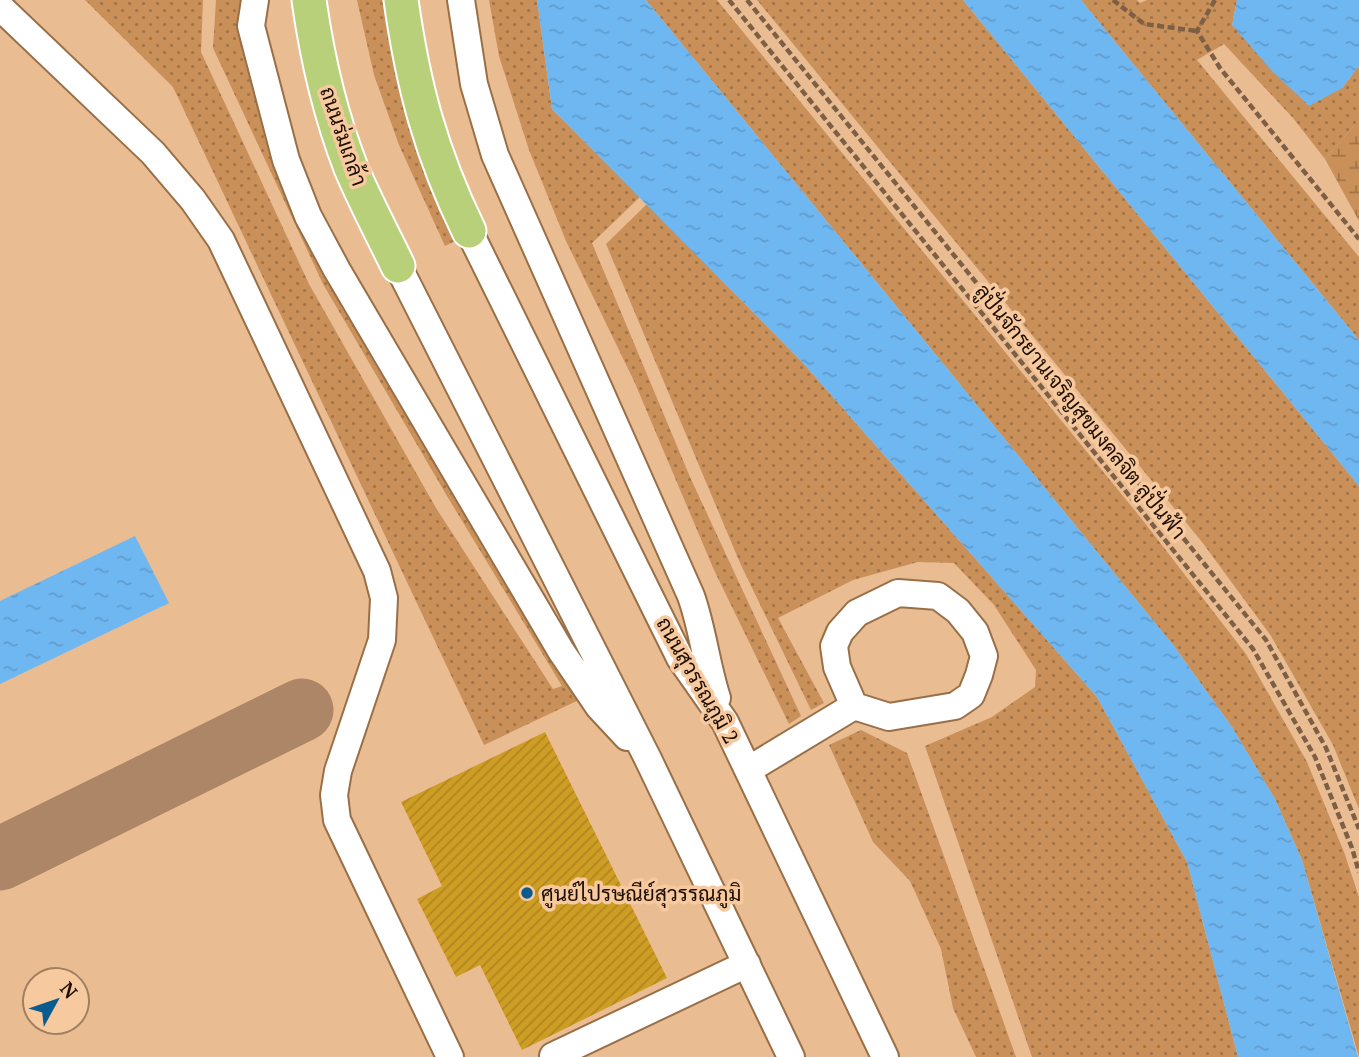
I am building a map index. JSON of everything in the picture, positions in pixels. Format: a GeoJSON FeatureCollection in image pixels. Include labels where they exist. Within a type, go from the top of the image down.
{"type":"FeatureCollection","features":[{"type":"Feature","properties":{"kind":"main road","name":"ถนนร่มเกล้า"},"geometry":{"type":"LineString","coordinates":[[309,0],[319,61],[332,114],[351,167],[398,266]]}},
{"type":"Feature","properties":{"kind":"main road"},"geometry":{"type":"LineString","coordinates":[[401,0],[413,75],[425,121],[442,171],[469,231]]}},
{"type":"Feature","properties":{"kind":"street"},"geometry":{"type":"LineString","coordinates":[[255,0],[251,26],[257,51],[286,160],[308,216],[337,270],[580,681],[599,707],[648,759]]}},
{"type":"Feature","properties":{"kind":"street"},"geometry":{"type":"LineString","coordinates":[[461,0],[474,84],[495,155],[691,596],[709,673],[725,722]]}},
{"type":"Feature","properties":{"kind":"street"},"geometry":{"type":"LineString","coordinates":[[0,7],[153,153],[193,200],[221,240],[377,571],[384,598],[382,640],[338,771],[334,795],[337,820],[450,1057]]}},
{"type":"Feature","properties":{"kind":"street","name":"ถนนสุวรรณภูมิ 2"},"geometry":{"type":"LineString","coordinates":[[469,231],[680,658],[725,722],[885,1057]]}},
{"type":"Feature","properties":{"kind":"street"},"geometry":{"type":"LineString","coordinates":[[398,266],[648,759],[791,1057]]}},
{"type":"Feature","properties":{"kind":"street"},"geometry":{"type":"LineString","coordinates":[[748,770],[854,706],[889,717],[955,706],[971,695],[979,675],[984,656],[975,632],[958,611],[938,596],[898,593],[857,613],[840,632],[834,646],[836,667],[854,706]]}},
{"type":"Feature","properties":{"kind":"street"},"geometry":{"type":"LineString","coordinates":[[553,1056],[747,964]]}},
{"type":"Feature","properties":{"kind":"path","name":"ลู่ปั่นจักรยานเจริญสุขมงคลจิต ลู่ปั่นฟ้า"},"geometry":{"type":"LineString","coordinates":[[729,0],[1253,649],[1315,757],[1352,848],[1359,873]]}},
{"type":"Feature","properties":{"kind":"path"},"geometry":{"type":"LineString","coordinates":[[747,0],[1266,640],[1326,748],[1359,829]]}},
{"type":"Feature","properties":{"kind":"path"},"geometry":{"type":"LineString","coordinates":[[1113,0],[1143,24],[1197,31]]}},
{"type":"Feature","properties":{"kind":"path"},"geometry":{"type":"LineString","coordinates":[[1197,31],[1215,0]]}},
{"type":"Feature","properties":{"kind":"path"},"geometry":{"type":"LineString","coordinates":[[1197,31],[1220,68],[1359,239]]}},
{"type":"Feature","properties":{"kind":"green space"},"geometry":{"type":"Polygon","coordinates":[[[85,0],[203,0],[201,52],[309,284],[436,508],[553,689],[562,686],[323,284],[213,48],[216,0],[246,0],[282,162],[581,699],[484,745],[173,87],[85,0]]]}},
{"type":"Feature","properties":{"kind":"green space"},"geometry":{"type":"Polygon","coordinates":[[[357,0],[391,0],[463,237],[445,246],[399,145],[374,75],[357,0]]]}},
{"type":"Feature","properties":{"kind":"green space"},"geometry":{"type":"Polygon","coordinates":[[[489,0],[537,0],[552,109],[640,197],[592,243],[690,477],[801,716],[789,724],[714,570],[634,381],[566,241],[529,150],[499,56],[489,0]]]}},
{"type":"Feature","properties":{"kind":"green space"},"geometry":{"type":"Polygon","coordinates":[[[646,0],[717,0],[1141,518],[1246,654],[1307,762],[1344,852],[1359,897],[1359,1057],[1302,860],[1275,799],[1232,727],[1174,646],[646,0]]]}},
{"type":"Feature","properties":{"kind":"green space"},"geometry":{"type":"Polygon","coordinates":[[[757,0],[963,0],[1359,486],[1359,809],[1333,745],[1271,636],[1202,542],[757,0]]]}},
{"type":"Feature","properties":{"kind":"green space"},"geometry":{"type":"Polygon","coordinates":[[[1081,0],[1137,0],[1140,3],[1147,0],[1237,0],[1232,25],[1342,88],[1359,66],[1359,120],[1325,159],[1293,118],[1224,44],[1197,60],[1359,257],[1359,340],[1081,0]]]}},
{"type":"Feature","properties":{"kind":"green space"},"geometry":{"type":"Polygon","coordinates":[[[1359,120],[1359,221],[1325,159],[1359,120]]]}},
{"type":"Feature","properties":{"kind":"green space"},"geometry":{"type":"Polygon","coordinates":[[[647,204],[803,363],[1097,697],[1187,862],[1238,1057],[1032,1057],[925,746],[992,717],[1035,687],[1036,670],[994,605],[954,563],[918,562],[853,580],[778,618],[824,703],[811,710],[740,563],[606,244],[647,204]]]}},
{"type":"Feature","properties":{"kind":"green space"},"geometry":{"type":"Polygon","coordinates":[[[861,730],[907,753],[1016,1057],[976,1057],[953,1008],[941,949],[910,881],[873,842],[829,745],[861,730]]]}},
{"type":"Feature","properties":{"kind":"water"},"geometry":{"type":"Polygon","coordinates":[[[537,0],[646,0],[1174,646],[1232,727],[1275,799],[1302,860],[1358,1057],[1238,1057],[1187,862],[1097,697],[803,363],[552,109],[537,0]]]}},
{"type":"Feature","properties":{"kind":"water"},"geometry":{"type":"Polygon","coordinates":[[[963,0],[1081,0],[1359,340],[1359,486],[963,0]]]}},
{"type":"Feature","properties":{"kind":"water"},"geometry":{"type":"Polygon","coordinates":[[[1237,0],[1359,0],[1359,66],[1342,88],[1309,106],[1272,71],[1232,25],[1237,0]]]}},
{"type":"Feature","properties":{"kind":"water"},"geometry":{"type":"Polygon","coordinates":[[[135,536],[169,603],[0,684],[0,601],[135,536]]]}},
{"type":"Feature","properties":{"kind":"building","name":"ศูนย์ไปรษณีย์สุวรรณภูมิ"},"geometry":{"type":"Polygon","coordinates":[[[545,732],[667,978],[522,1050],[480,965],[456,977],[417,899],[442,886],[401,802],[545,732]]]}},
{"type":"Feature","properties":{"kind":"taxiway"},"geometry":{"type":"LineString","coordinates":[[0,859],[302,710]]}},
{"type":"Feature","properties":{"kind":"place","name":"ศูนย์ไปรษณีย์สุวรรณภูมิ"},"geometry":{"type":"Point","coordinates":[527,893]}}]}
